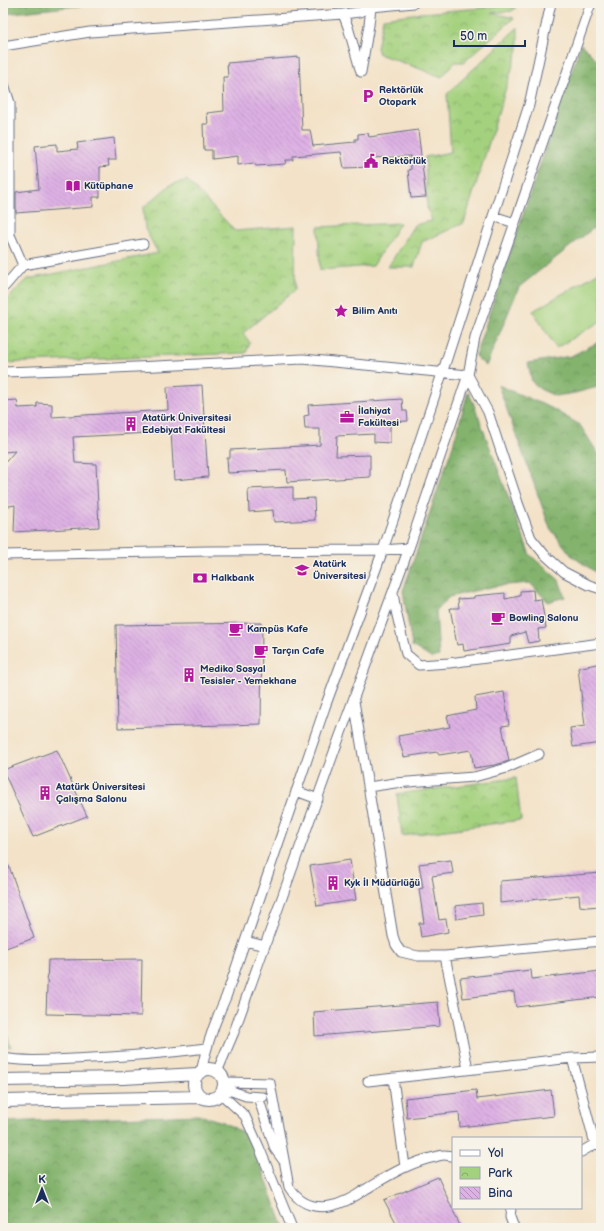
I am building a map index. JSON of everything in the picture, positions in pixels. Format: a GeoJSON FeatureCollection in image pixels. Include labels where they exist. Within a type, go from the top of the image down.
{"type":"FeatureCollection","features":[{"type":"Feature","properties":{"kind":"main road"},"geometry":{"type":"LineString","coordinates":[[3,1080],[123,1078],[200,1073],[209,1070],[221,1084],[212,1099],[206,1099],[196,1093],[194,1081],[200,1073]]}},
{"type":"Feature","properties":{"kind":"main road"},"geometry":{"type":"LineString","coordinates":[[3,1101],[201,1097]]}},
{"type":"Feature","properties":{"kind":"street"},"geometry":{"type":"LineString","coordinates":[[3,46],[90,32],[343,14],[360,12],[386,3]]}},
{"type":"Feature","properties":{"kind":"street"},"geometry":{"type":"LineString","coordinates":[[371,7],[414,3]]}},
{"type":"Feature","properties":{"kind":"street"},"geometry":{"type":"LineString","coordinates":[[200,1073],[214,1024],[226,997],[325,707],[383,550],[443,371],[529,105],[551,3]]}},
{"type":"Feature","properties":{"kind":"street"},"geometry":{"type":"LineString","coordinates":[[221,1084],[234,1032],[409,548],[468,374],[475,338],[591,3]]}},
{"type":"Feature","properties":{"kind":"street"},"geometry":{"type":"LineString","coordinates":[[343,14],[361,72],[371,7]]}},
{"type":"Feature","properties":{"kind":"street"},"geometry":{"type":"LineString","coordinates":[[3,81],[10,103],[10,235],[23,265]]}},
{"type":"Feature","properties":{"kind":"street"},"geometry":{"type":"LineString","coordinates":[[493,216],[515,223]]}},
{"type":"Feature","properties":{"kind":"street"},"geometry":{"type":"LineString","coordinates":[[3,286],[5,286],[23,265],[143,244]]}},
{"type":"Feature","properties":{"kind":"street"},"geometry":{"type":"LineString","coordinates":[[3,372],[303,359],[468,374]]}},
{"type":"Feature","properties":{"kind":"street"},"geometry":{"type":"LineString","coordinates":[[468,374],[488,412],[531,538],[544,554],[564,572],[589,585],[601,589]]}},
{"type":"Feature","properties":{"kind":"street"},"geometry":{"type":"LineString","coordinates":[[3,555],[208,551],[383,550],[409,548]]}},
{"type":"Feature","properties":{"kind":"street"},"geometry":{"type":"LineString","coordinates":[[393,591],[406,654],[419,665],[449,663],[601,643]]}},
{"type":"Feature","properties":{"kind":"street"},"geometry":{"type":"LineString","coordinates":[[354,700],[393,936],[396,945],[401,952],[418,956],[445,956],[601,941]]}},
{"type":"Feature","properties":{"kind":"street"},"geometry":{"type":"LineString","coordinates":[[368,787],[395,783],[474,777],[507,768],[539,754]]}},
{"type":"Feature","properties":{"kind":"street"},"geometry":{"type":"LineString","coordinates":[[296,791],[318,799]]}},
{"type":"Feature","properties":{"kind":"street"},"geometry":{"type":"LineString","coordinates":[[245,941],[265,946]]}},
{"type":"Feature","properties":{"kind":"street"},"geometry":{"type":"LineString","coordinates":[[445,956],[468,1069]]}},
{"type":"Feature","properties":{"kind":"street"},"geometry":{"type":"LineString","coordinates":[[3,1058],[20,1061],[89,1058],[165,1054],[206,1048]]}},
{"type":"Feature","properties":{"kind":"street"},"geometry":{"type":"LineString","coordinates":[[368,1081],[572,1058],[601,1057]]}},
{"type":"Feature","properties":{"kind":"street"},"geometry":{"type":"LineString","coordinates":[[572,1058],[598,1144],[582,1152]]}},
{"type":"Feature","properties":{"kind":"street"},"geometry":{"type":"LineString","coordinates":[[393,1078],[405,1167]]}},
{"type":"Feature","properties":{"kind":"street"},"geometry":{"type":"LineString","coordinates":[[221,1084],[270,1083],[289,1187],[299,1200],[307,1204],[316,1206],[330,1206],[351,1199],[405,1167],[423,1159],[444,1155],[452,1156]]}},
{"type":"Feature","properties":{"kind":"street"},"geometry":{"type":"LineString","coordinates":[[221,1084],[246,1096],[272,1097]]}},
{"type":"Feature","properties":{"kind":"street"},"geometry":{"type":"LineString","coordinates":[[221,1084],[245,1116],[292,1228]]}},
{"type":"Feature","properties":{"kind":"street"},"geometry":{"type":"LineString","coordinates":[[258,1097],[275,1149],[284,1162]]}},
{"type":"Feature","properties":{"kind":"street"},"geometry":{"type":"LineString","coordinates":[[511,1209],[510,1217],[514,1228]]}},
{"type":"Feature","properties":{"kind":"green space"},"geometry":{"type":"Polygon","coordinates":[[[3,3],[96,3],[3,14],[3,3]]]}},
{"type":"Feature","properties":{"kind":"green space"},"geometry":{"type":"Polygon","coordinates":[[[505,6],[516,8],[512,11],[492,13],[514,18],[464,62],[455,62],[442,77],[379,54],[377,48],[383,18],[421,13],[505,6]]]}},
{"type":"Feature","properties":{"kind":"green space"},"geometry":{"type":"Polygon","coordinates":[[[518,27],[518,49],[464,223],[422,242],[414,267],[388,267],[414,225],[432,221],[427,208],[425,157],[451,152],[447,94],[518,27]]]}},
{"type":"Feature","properties":{"kind":"green space"},"geometry":{"type":"Polygon","coordinates":[[[581,44],[601,64],[601,222],[519,287],[486,366],[475,356],[581,44]]]}},
{"type":"Feature","properties":{"kind":"green space"},"geometry":{"type":"Polygon","coordinates":[[[187,180],[235,231],[296,226],[295,290],[243,333],[250,343],[246,353],[4,363],[5,301],[28,279],[158,253],[145,229],[143,208],[170,185],[187,180]]]}},
{"type":"Feature","properties":{"kind":"green space"},"geometry":{"type":"Polygon","coordinates":[[[400,223],[373,266],[320,270],[318,227],[400,223]]]}},
{"type":"Feature","properties":{"kind":"green space"},"geometry":{"type":"Polygon","coordinates":[[[601,271],[601,321],[556,348],[533,311],[601,271]]]}},
{"type":"Feature","properties":{"kind":"green space"},"geometry":{"type":"Polygon","coordinates":[[[601,341],[601,386],[575,393],[555,396],[540,389],[532,382],[528,363],[571,356],[601,341]]]}},
{"type":"Feature","properties":{"kind":"green space"},"geometry":{"type":"Polygon","coordinates":[[[498,385],[551,408],[580,425],[601,458],[601,576],[572,556],[550,528],[498,385]]]}},
{"type":"Feature","properties":{"kind":"green space"},"geometry":{"type":"Polygon","coordinates":[[[468,392],[530,555],[559,580],[565,597],[548,602],[530,583],[495,586],[449,597],[436,611],[439,656],[431,658],[412,646],[403,591],[453,445],[468,392]]]}},
{"type":"Feature","properties":{"kind":"green space"},"geometry":{"type":"Polygon","coordinates":[[[516,778],[521,820],[402,836],[397,794],[516,778]]]}},
{"type":"Feature","properties":{"kind":"green space"},"geometry":{"type":"Polygon","coordinates":[[[3,1020],[11,1047],[3,1046],[3,1020]]]}},
{"type":"Feature","properties":{"kind":"green space"},"geometry":{"type":"Polygon","coordinates":[[[199,1115],[223,1122],[242,1132],[255,1150],[284,1228],[3,1228],[3,1122],[199,1115]]]}},
{"type":"Feature","properties":{"kind":"building","name":"Rektörlük"},"geometry":{"type":"Polygon","coordinates":[[[299,57],[302,130],[310,130],[313,146],[355,142],[355,139],[358,139],[358,134],[368,133],[369,137],[418,130],[426,197],[411,198],[408,170],[411,169],[410,156],[372,158],[372,167],[344,168],[341,152],[293,156],[293,160],[286,160],[285,164],[256,166],[254,163],[238,165],[238,156],[212,159],[212,150],[204,150],[203,124],[208,124],[207,113],[224,111],[223,77],[228,77],[227,63],[299,57]]]}},
{"type":"Feature","properties":{"kind":"building","name":"Kütüphane"},"geometry":{"type":"Polygon","coordinates":[[[114,138],[116,160],[108,160],[109,166],[100,167],[100,197],[93,197],[93,207],[16,213],[16,192],[39,189],[35,146],[57,144],[57,151],[78,149],[77,143],[114,138]]]}},
{"type":"Feature","properties":{"kind":"building"},"geometry":{"type":"Polygon","coordinates":[[[202,385],[208,477],[174,480],[171,432],[73,437],[75,463],[96,464],[99,527],[14,532],[15,505],[3,507],[3,465],[15,451],[3,452],[3,401],[17,400],[18,408],[37,407],[37,403],[52,404],[52,417],[168,410],[167,387],[202,385]]]}},
{"type":"Feature","properties":{"kind":"building"},"geometry":{"type":"Polygon","coordinates":[[[402,399],[403,411],[407,411],[408,421],[390,422],[390,443],[374,442],[374,434],[337,436],[336,456],[370,455],[370,477],[287,482],[286,470],[228,473],[227,458],[230,458],[230,450],[320,445],[320,429],[305,429],[304,416],[309,415],[308,405],[402,399]]]}},
{"type":"Feature","properties":{"kind":"building"},"geometry":{"type":"Polygon","coordinates":[[[293,487],[293,499],[314,498],[315,520],[274,522],[273,510],[249,512],[248,489],[293,487]]]}},
{"type":"Feature","properties":{"kind":"building","name":"Bowling Salonu"},"geometry":{"type":"Polygon","coordinates":[[[533,590],[534,600],[541,599],[546,628],[538,629],[539,641],[528,643],[525,632],[511,636],[511,644],[464,651],[463,644],[457,645],[450,608],[459,608],[458,599],[505,593],[505,599],[520,596],[520,591],[533,590]]]}},
{"type":"Feature","properties":{"kind":"building","name":"Mediko Sosyal Tesisler - Yemekhane"},"geometry":{"type":"Polygon","coordinates":[[[262,623],[261,724],[118,728],[116,625],[262,623]]]}},
{"type":"Feature","properties":{"kind":"building"},"geometry":{"type":"Polygon","coordinates":[[[601,663],[601,743],[573,747],[570,728],[585,726],[578,668],[601,663]]]}},
{"type":"Feature","properties":{"kind":"building"},"geometry":{"type":"Polygon","coordinates":[[[504,692],[509,725],[502,726],[509,761],[474,768],[471,750],[439,755],[437,752],[404,757],[398,736],[450,727],[447,716],[476,710],[475,697],[504,692]]]}},
{"type":"Feature","properties":{"kind":"building","name":"Atatürk Üniversitesi Çalışma Salonu"},"geometry":{"type":"Polygon","coordinates":[[[57,750],[87,816],[33,837],[3,770],[57,750]]]}},
{"type":"Feature","properties":{"kind":"building","name":"Kyk İl Müdürlüğü"},"geometry":{"type":"Polygon","coordinates":[[[350,860],[356,900],[317,906],[310,866],[350,860]]]}},
{"type":"Feature","properties":{"kind":"building"},"geometry":{"type":"Polygon","coordinates":[[[451,860],[453,873],[432,876],[439,920],[446,919],[448,932],[421,937],[419,923],[424,923],[419,889],[423,888],[419,864],[451,860]]]}},
{"type":"Feature","properties":{"kind":"building"},"geometry":{"type":"Polygon","coordinates":[[[9,866],[34,938],[3,949],[3,868],[9,866]]]}},
{"type":"Feature","properties":{"kind":"building"},"geometry":{"type":"Polygon","coordinates":[[[601,873],[601,893],[599,893],[601,906],[580,906],[579,895],[500,903],[500,881],[601,873]]]}},
{"type":"Feature","properties":{"kind":"building"},"geometry":{"type":"Polygon","coordinates":[[[482,903],[483,915],[456,919],[455,906],[482,903]]]}},
{"type":"Feature","properties":{"kind":"building"},"geometry":{"type":"Polygon","coordinates":[[[142,959],[141,1016],[46,1014],[48,960],[142,959]]]}},
{"type":"Feature","properties":{"kind":"building"},"geometry":{"type":"Polygon","coordinates":[[[531,970],[532,979],[601,971],[601,997],[516,1007],[514,992],[463,998],[460,978],[531,970]]]}},
{"type":"Feature","properties":{"kind":"building"},"geometry":{"type":"Polygon","coordinates":[[[438,1002],[440,1026],[315,1036],[314,1012],[438,1002]]]}},
{"type":"Feature","properties":{"kind":"building"},"geometry":{"type":"Polygon","coordinates":[[[476,1090],[477,1099],[551,1090],[554,1116],[460,1127],[459,1112],[407,1118],[405,1098],[476,1090]]]}},
{"type":"Feature","properties":{"kind":"building"},"geometry":{"type":"Polygon","coordinates":[[[438,1177],[461,1228],[399,1228],[384,1200],[438,1177]]]}},
{"type":"Feature","properties":{"kind":"place","name":"Rektörlük Otopark"},"geometry":{"type":"Point","coordinates":[368,96]}},
{"type":"Feature","properties":{"kind":"place","name":"Rektörlük"},"geometry":{"type":"Point","coordinates":[371,161]}},
{"type":"Feature","properties":{"kind":"place","name":"Kütüphane"},"geometry":{"type":"Point","coordinates":[73,186]}},
{"type":"Feature","properties":{"kind":"place","name":"Bilim Anıtı"},"geometry":{"type":"Point","coordinates":[341,311]}},
{"type":"Feature","properties":{"kind":"place","name":"İlahiyat Fakültesi"},"geometry":{"type":"Point","coordinates":[347,417]}},
{"type":"Feature","properties":{"kind":"place","name":"Atatürk Üniversitesi Edebiyat Fakültesi"},"geometry":{"type":"Point","coordinates":[131,424]}},
{"type":"Feature","properties":{"kind":"place","name":"Atatürk Üniversitesi"},"geometry":{"type":"Point","coordinates":[302,570]}},
{"type":"Feature","properties":{"kind":"place","name":"Halkbank"},"geometry":{"type":"Point","coordinates":[200,578]}},
{"type":"Feature","properties":{"kind":"place","name":"Bowling Salonu"},"geometry":{"type":"Point","coordinates":[498,618]}},
{"type":"Feature","properties":{"kind":"place","name":"Kampüs Kafe"},"geometry":{"type":"Point","coordinates":[236,629]}},
{"type":"Feature","properties":{"kind":"place","name":"Tarçın Cafe"},"geometry":{"type":"Point","coordinates":[261,651]}},
{"type":"Feature","properties":{"kind":"place","name":"Mediko Sosyal Tesisler - Yemekhane"},"geometry":{"type":"Point","coordinates":[189,675]}},
{"type":"Feature","properties":{"kind":"place","name":"Atatürk Üniversitesi Çalışma Salonu"},"geometry":{"type":"Point","coordinates":[45,793]}},
{"type":"Feature","properties":{"kind":"place","name":"Kyk İl Müdürlüğü"},"geometry":{"type":"Point","coordinates":[333,883]}}]}
